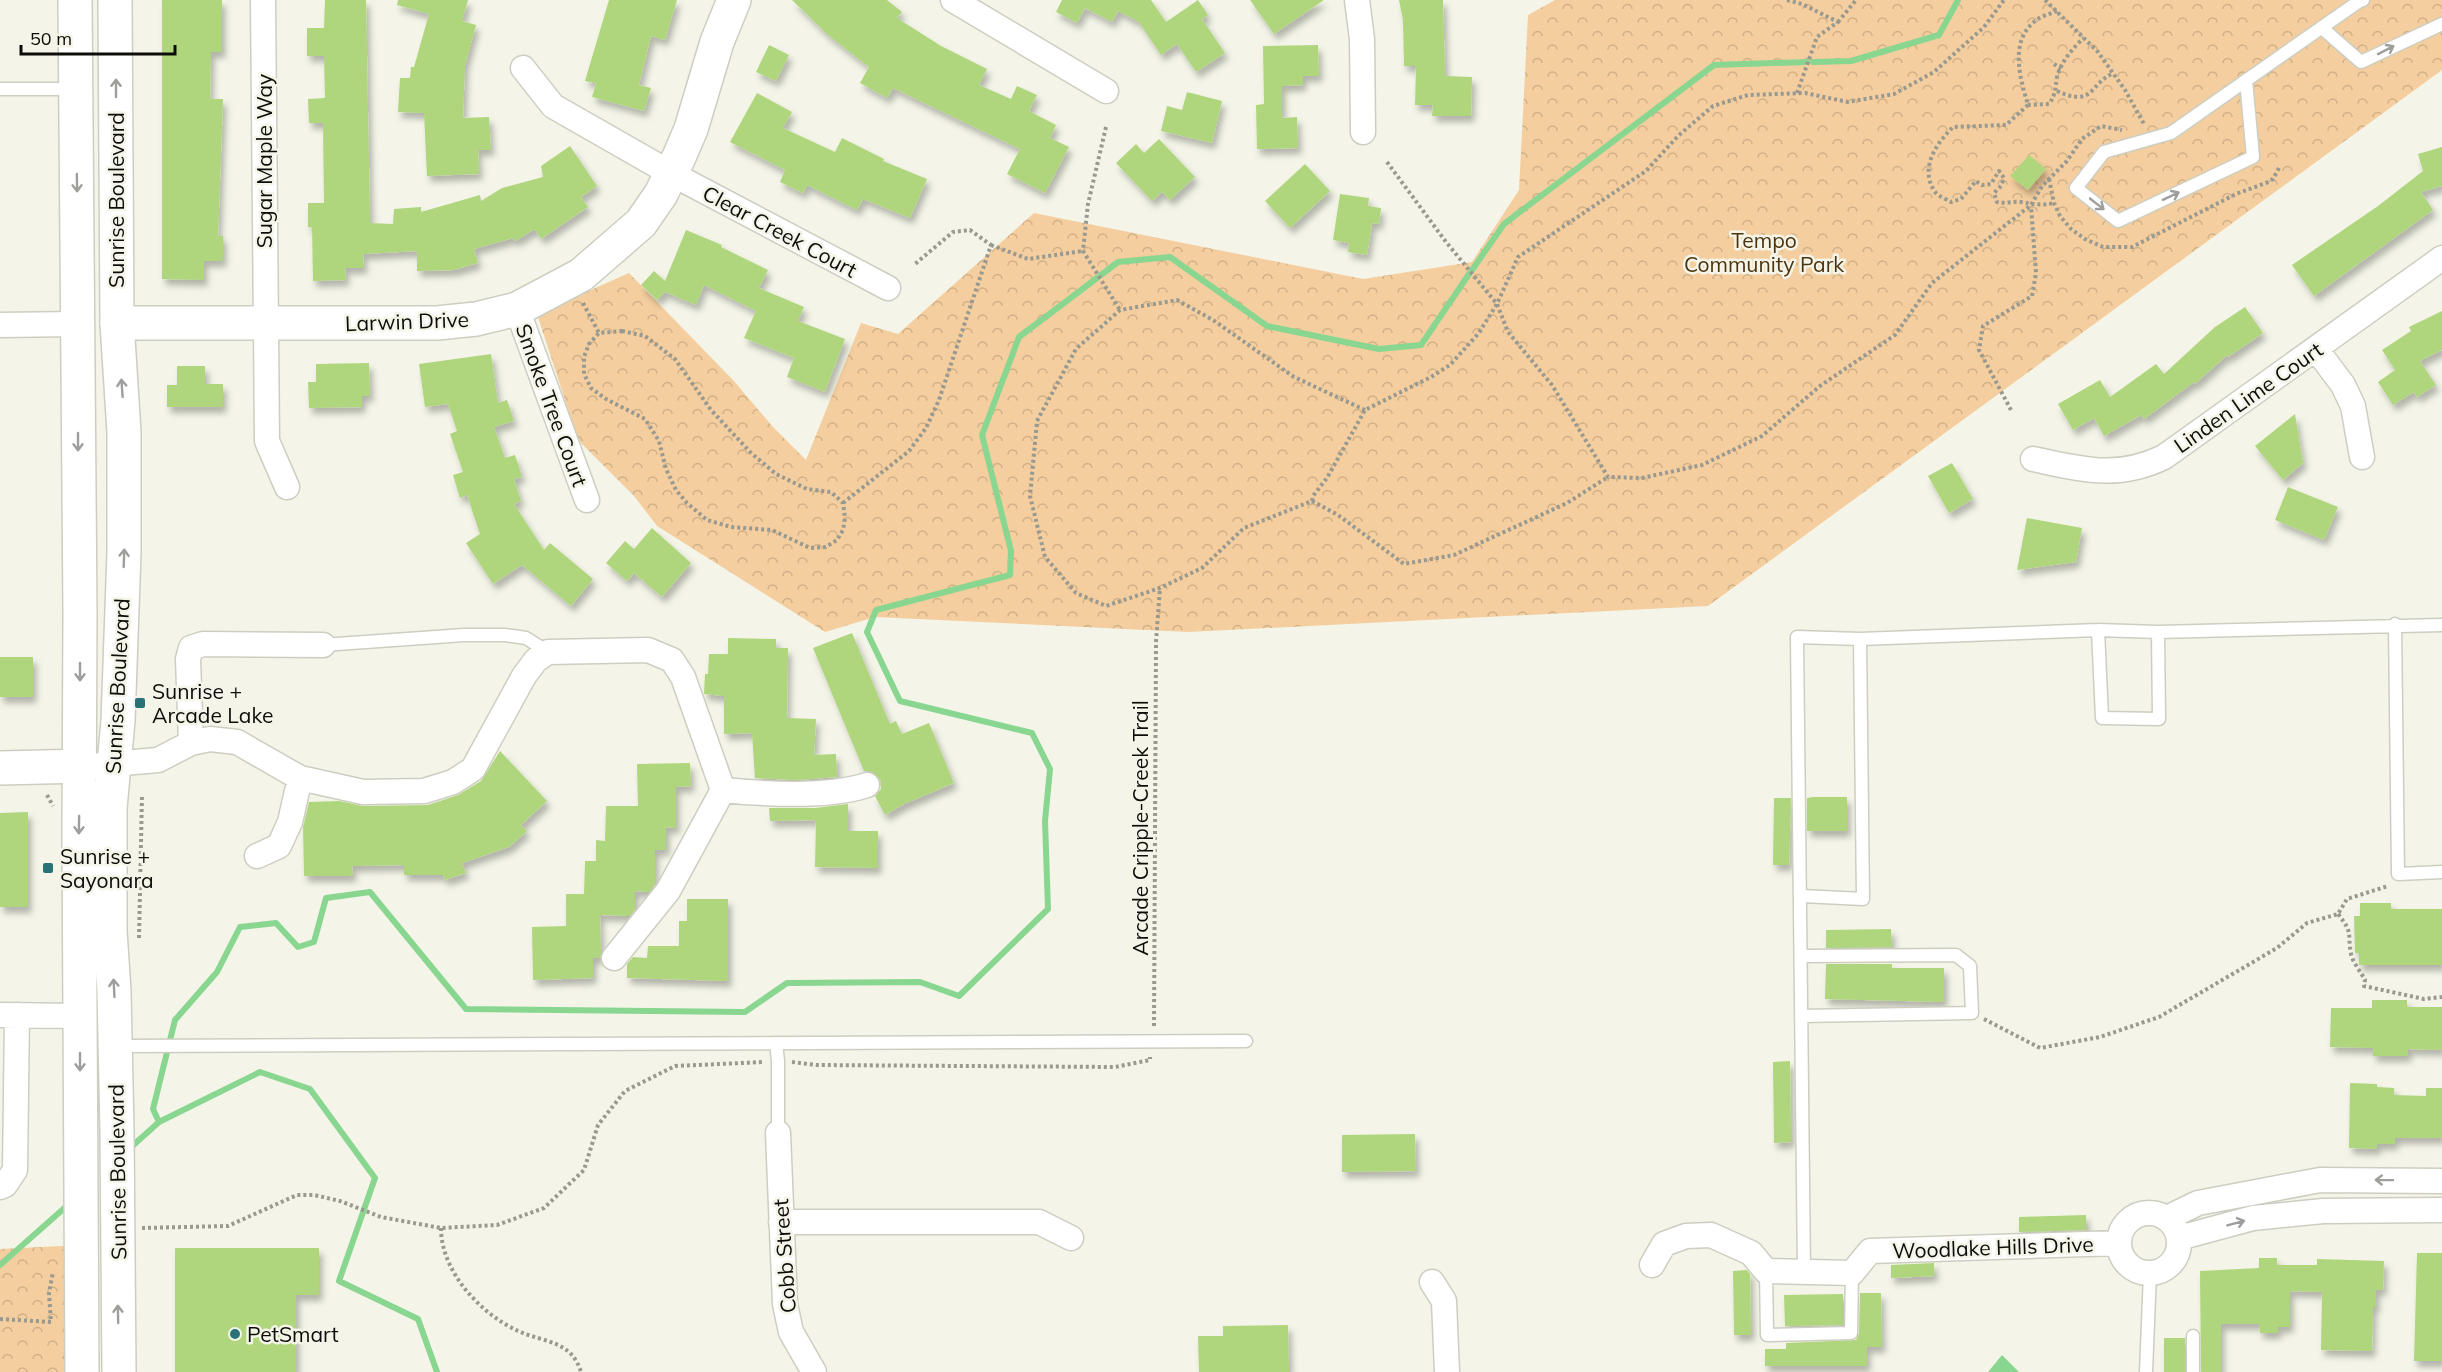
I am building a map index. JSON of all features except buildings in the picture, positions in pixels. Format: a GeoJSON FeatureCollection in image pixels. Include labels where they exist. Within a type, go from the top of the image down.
{"type":"FeatureCollection","features":[{"type":"Feature","properties":{"kind":"main road","name":"Sunrise Boulevard"},"geometry":{"type":"LineString","coordinates":[[75,0],[78,324],[93,765],[80,1016],[82,1372]]}},
{"type":"Feature","properties":{"kind":"main road","name":"Sunrise Boulevard"},"geometry":{"type":"LineString","coordinates":[[93,765],[118,721],[124,553],[124,447],[117,323],[115,0]]}},
{"type":"Feature","properties":{"kind":"main road","name":"Larwin Drive"},"geometry":{"type":"LineString","coordinates":[[117,323],[437,323],[476,319],[517,309],[581,275],[641,223],[672,174],[691,129],[717,42],[734,0]]}},
{"type":"Feature","properties":{"kind":"main road"},"geometry":{"type":"LineString","coordinates":[[78,324],[93,335],[98,355],[100,413],[124,447]]}},
{"type":"Feature","properties":{"kind":"main road","name":"Sunrise Boulevard"},"geometry":{"type":"LineString","coordinates":[[93,765],[110,808],[110,931],[117,1131],[119,1372]]}},
{"type":"Feature","properties":{"kind":"main road"},"geometry":{"type":"LineString","coordinates":[[0,768],[93,765]]}},
{"type":"Feature","properties":{"kind":"street","name":"Sugar Maple Way"},"geometry":{"type":"LineString","coordinates":[[263,0],[267,441],[287,487]]}},
{"type":"Feature","properties":{"kind":"street"},"geometry":{"type":"LineString","coordinates":[[952,0],[1106,91]]}},
{"type":"Feature","properties":{"kind":"street"},"geometry":{"type":"LineString","coordinates":[[1356,0],[1362,39],[1363,132]]}},
{"type":"Feature","properties":{"kind":"street","name":"Clear Creek Court"},"geometry":{"type":"LineString","coordinates":[[523,68],[553,106],[672,174],[888,288]]}},
{"type":"Feature","properties":{"kind":"street","name":"Linden Lime Court"},"geometry":{"type":"LineString","coordinates":[[2033,459],[2103,472],[2119,472],[2150,464],[2164,457],[2442,258]]}},
{"type":"Feature","properties":{"kind":"street","name":"Smoke Tree Court"},"geometry":{"type":"LineString","coordinates":[[517,309],[587,500]]}},
{"type":"Feature","properties":{"kind":"street"},"geometry":{"type":"LineString","coordinates":[[0,325],[78,324]]}},
{"type":"Feature","properties":{"kind":"street"},"geometry":{"type":"LineString","coordinates":[[2316,349],[2343,386],[2353,406],[2362,457]]}},
{"type":"Feature","properties":{"kind":"street"},"geometry":{"type":"LineString","coordinates":[[191,743],[188,659],[191,648],[203,644],[323,645]]}},
{"type":"Feature","properties":{"kind":"street"},"geometry":{"type":"LineString","coordinates":[[93,765],[158,760],[191,743],[210,739],[237,742],[300,778],[363,792],[424,791],[453,782],[473,769],[524,676],[536,660],[548,652],[648,650],[672,660],[683,677],[723,790],[668,891],[614,958]]}},
{"type":"Feature","properties":{"kind":"street"},"geometry":{"type":"LineString","coordinates":[[257,856],[279,846],[290,822],[300,778]]}},
{"type":"Feature","properties":{"kind":"street"},"geometry":{"type":"LineString","coordinates":[[723,790],[754,793],[848,791],[867,785]]}},
{"type":"Feature","properties":{"kind":"street"},"geometry":{"type":"LineString","coordinates":[[0,1187],[5,1185],[15,1170],[8,1015],[80,1016]]}},
{"type":"Feature","properties":{"kind":"street","name":"Cobb Street"},"geometry":{"type":"LineString","coordinates":[[778,1133],[785,1304],[791,1332],[814,1372]]}},
{"type":"Feature","properties":{"kind":"street"},"geometry":{"type":"LineString","coordinates":[[2173,1228],[2198,1203],[2320,1180],[2442,1181]]}},
{"type":"Feature","properties":{"kind":"street"},"geometry":{"type":"LineString","coordinates":[[2320,1180],[2323,1211]]}},
{"type":"Feature","properties":{"kind":"street"},"geometry":{"type":"LineString","coordinates":[[2173,1228],[2323,1211],[2442,1210]]}},
{"type":"Feature","properties":{"kind":"street"},"geometry":{"type":"LineString","coordinates":[[2139,1214],[2158,1214],[2173,1228],[2179,1248],[2169,1266],[2150,1274],[2140,1272],[2124,1262],[2118,1243],[2124,1225],[2139,1214]]}},
{"type":"Feature","properties":{"kind":"street"},"geometry":{"type":"LineString","coordinates":[[781,1222],[1040,1222],[1071,1238]]}},
{"type":"Feature","properties":{"kind":"street"},"geometry":{"type":"LineString","coordinates":[[1652,1264],[1664,1244],[1686,1236],[1711,1235],[1751,1252],[1766,1271],[1852,1273]]}},
{"type":"Feature","properties":{"kind":"street","name":"Woodlake Hills Drive"},"geometry":{"type":"LineString","coordinates":[[1852,1273],[1870,1251],[2118,1243]]}},
{"type":"Feature","properties":{"kind":"street"},"geometry":{"type":"LineString","coordinates":[[1432,1282],[1444,1301],[1447,1372]]}},
{"type":"Feature","properties":{"kind":"lane"},"geometry":{"type":"LineString","coordinates":[[2246,80],[2253,158],[2118,220],[2076,188],[2104,152],[2171,133],[2246,80],[2322,27],[2363,0]]}},
{"type":"Feature","properties":{"kind":"lane"},"geometry":{"type":"LineString","coordinates":[[2322,27],[2361,62],[2442,24]]}},
{"type":"Feature","properties":{"kind":"lane"},"geometry":{"type":"LineString","coordinates":[[0,89],[76,89]]}},
{"type":"Feature","properties":{"kind":"lane"},"geometry":{"type":"LineString","coordinates":[[1804,1272],[1800,1016],[1802,896],[1797,637],[1860,639],[2098,630],[2158,632],[2395,624],[2442,625]]}},
{"type":"Feature","properties":{"kind":"lane"},"geometry":{"type":"LineString","coordinates":[[2395,624],[2398,874],[2442,872]]}},
{"type":"Feature","properties":{"kind":"lane"},"geometry":{"type":"LineString","coordinates":[[2098,630],[2102,718],[2159,719],[2158,632]]}},
{"type":"Feature","properties":{"kind":"lane"},"geometry":{"type":"LineString","coordinates":[[323,645],[464,635],[505,635],[526,638],[548,652]]}},
{"type":"Feature","properties":{"kind":"lane"},"geometry":{"type":"LineString","coordinates":[[1802,896],[1863,899],[1860,639]]}},
{"type":"Feature","properties":{"kind":"lane"},"geometry":{"type":"LineString","coordinates":[[1800,1016],[1972,1013],[1970,966],[1956,955],[1801,956]]}},
{"type":"Feature","properties":{"kind":"lane"},"geometry":{"type":"LineString","coordinates":[[115,1046],[1246,1041]]}},
{"type":"Feature","properties":{"kind":"lane"},"geometry":{"type":"LineString","coordinates":[[776,1043],[778,1133]]}},
{"type":"Feature","properties":{"kind":"lane"},"geometry":{"type":"LineString","coordinates":[[1766,1271],[1767,1335],[1851,1334],[1852,1273]]}},
{"type":"Feature","properties":{"kind":"lane"},"geometry":{"type":"LineString","coordinates":[[2146,1372],[2150,1274]]}},
{"type":"Feature","properties":{"kind":"lane"},"geometry":{"type":"LineString","coordinates":[[2193,1336],[2193,1372]]}},
{"type":"Feature","properties":{"kind":"path"},"geometry":{"type":"LineString","coordinates":[[1787,0],[1802,4],[1838,22]]}},
{"type":"Feature","properties":{"kind":"path"},"geometry":{"type":"LineString","coordinates":[[1797,93],[1817,38],[1838,22],[1856,0]]}},
{"type":"Feature","properties":{"kind":"path"},"geometry":{"type":"LineString","coordinates":[[1312,501],[1365,411],[1431,377],[1450,364],[1478,334],[1497,304],[1518,257],[1646,171],[1678,135],[1713,106],[1748,95],[1797,93],[1848,102],[1894,94],[1934,72],[1983,27],[2004,0]]}},
{"type":"Feature","properties":{"kind":"path"},"geometry":{"type":"LineString","coordinates":[[2045,0],[2084,38],[2114,73],[2145,123]]}},
{"type":"Feature","properties":{"kind":"path"},"geometry":{"type":"LineString","coordinates":[[2028,105],[2020,78],[2018,48],[2024,32],[2036,20],[2057,11]]}},
{"type":"Feature","properties":{"kind":"path"},"geometry":{"type":"LineString","coordinates":[[2054,203],[2040,206],[2019,202],[2003,204],[1997,202],[1994,193],[2001,186],[2004,178],[1999,171],[1991,183],[1982,185],[1976,181],[1962,199],[1951,202],[1936,193],[1929,174],[1930,161],[1937,143],[1953,127],[2006,125],[2028,105],[2049,104],[2057,91],[2057,76],[2074,46],[2084,38]]}},
{"type":"Feature","properties":{"kind":"path"},"geometry":{"type":"LineString","coordinates":[[2054,63],[2061,69]]}},
{"type":"Feature","properties":{"kind":"path"},"geometry":{"type":"LineString","coordinates":[[2057,91],[2073,97],[2088,95],[2107,76],[2114,73]]}},
{"type":"Feature","properties":{"kind":"path"},"geometry":{"type":"LineString","coordinates":[[1365,411],[1294,377],[1213,320],[1177,300],[1120,310],[1076,349],[1037,421],[1029,496],[1045,556],[1076,593],[1106,606],[1160,588],[1202,568],[1244,528],[1312,501],[1338,515],[1404,564],[1454,555],[1567,503],[1608,477],[1642,478],[1702,465],[1762,436],[1820,387],[1895,335],[1932,283],[2031,205],[2042,186],[2067,161],[2082,139],[2101,126]]}},
{"type":"Feature","properties":{"kind":"path"},"geometry":{"type":"LineString","coordinates":[[1106,127],[1088,204],[1083,251],[1120,310]]}},
{"type":"Feature","properties":{"kind":"path"},"geometry":{"type":"LineString","coordinates":[[1387,162],[1446,243],[1497,304],[1508,332],[1552,386],[1608,477]]}},
{"type":"Feature","properties":{"kind":"path"},"geometry":{"type":"LineString","coordinates":[[2011,410],[1980,350],[1983,327],[2032,296],[2036,273],[2031,205]]}},
{"type":"Feature","properties":{"kind":"path"},"geometry":{"type":"LineString","coordinates":[[915,264],[953,232],[970,231],[991,244],[1028,259],[1083,251]]}},
{"type":"Feature","properties":{"kind":"path"},"geometry":{"type":"LineString","coordinates":[[843,503],[909,451],[926,428],[939,400],[991,244]]}},
{"type":"Feature","properties":{"kind":"path"},"geometry":{"type":"LineString","coordinates":[[583,303],[599,333]]}},
{"type":"Feature","properties":{"kind":"path"},"geometry":{"type":"LineString","coordinates":[[622,331],[645,336],[675,359],[711,410],[751,453],[776,474],[807,489],[831,492],[843,503],[845,518],[843,530],[837,540],[826,547],[810,548],[772,530],[731,527],[707,520],[676,490],[666,470],[659,441],[645,419],[606,399],[591,388],[584,374],[584,357],[589,344],[599,333],[622,331]]}},
{"type":"Feature","properties":{"kind":"path","name":"Arcade Cripple-Creek Trail"},"geometry":{"type":"LineString","coordinates":[[1153,1041],[1156,642],[1160,588]]}},
{"type":"Feature","properties":{"kind":"path"},"geometry":{"type":"LineString","coordinates":[[1972,1013],[2040,1048],[2100,1037],[2159,1017],[2277,948],[2307,923],[2338,914],[2347,899],[2388,886],[2398,874]]}},
{"type":"Feature","properties":{"kind":"path"},"geometry":{"type":"LineString","coordinates":[[2338,914],[2348,926],[2351,956],[2365,980],[2364,986],[2424,999],[2442,997]]}},
{"type":"Feature","properties":{"kind":"path"},"geometry":{"type":"LineString","coordinates":[[140,1228],[228,1226],[297,1195],[314,1195],[340,1201],[381,1217],[441,1228],[497,1226],[544,1208],[584,1170],[598,1125],[625,1091],[675,1066],[778,1061],[816,1065],[1115,1067],[1150,1060],[1153,1041]]}},
{"type":"Feature","properties":{"kind":"path"},"geometry":{"type":"LineString","coordinates":[[441,1228],[441,1239],[453,1271],[472,1298],[518,1331],[567,1349],[577,1360],[581,1372]]}},
{"type":"Feature","properties":{"kind":"path"},"geometry":{"type":"LineString","coordinates":[[0,1319],[51,1322]]}},
{"type":"Feature","properties":{"kind":"green space","name":"Tempo Community Park"},"geometry":{"type":"Polygon","coordinates":[[[1555,0],[2442,0],[2442,70],[1708,606],[1188,632],[875,617],[825,632],[657,526],[634,496],[578,440],[537,314],[629,273],[733,380],[773,427],[806,460],[861,323],[898,334],[1034,213],[1363,279],[1472,262],[1519,190],[1528,15],[1555,0]]]}},
{"type":"Feature","properties":{"kind":"green space"},"geometry":{"type":"Polygon","coordinates":[[[81,1245],[82,1372],[0,1372],[0,1249],[81,1245]]]}},
{"type":"Feature","properties":{"kind":"shaded area"},"geometry":{"type":"Polygon","coordinates":[[[2002,1355],[2019,1372],[1988,1372],[2002,1355]]]}},
{"type":"Feature","properties":{"kind":"waterway"},"geometry":{"type":"LineString","coordinates":[[1813,62],[1851,61],[1939,35],[1958,0]]}},
{"type":"Feature","properties":{"kind":"waterway"},"geometry":{"type":"LineString","coordinates":[[1472,270],[1504,224],[1714,65],[1807,62]]}},
{"type":"Feature","properties":{"kind":"waterway"},"geometry":{"type":"LineString","coordinates":[[1101,275],[1118,262],[1170,257],[1267,326],[1379,349],[1421,345],[1469,274]]}},
{"type":"Feature","properties":{"kind":"waterway"},"geometry":{"type":"LineString","coordinates":[[159,1122],[153,1109],[175,1020],[217,972],[240,927],[276,923],[298,947],[314,942],[326,898],[370,892],[466,1009],[745,1012],[787,983],[920,982],[959,996],[1048,909],[1045,821],[1050,769],[1032,733],[900,701],[867,632],[876,610],[1010,575],[1011,551],[982,435],[1019,337],[1097,278]]}},
{"type":"Feature","properties":{"kind":"waterway"},"geometry":{"type":"LineString","coordinates":[[129,1149],[159,1122],[260,1072],[310,1089],[375,1178],[339,1281],[418,1319],[437,1372]]}},
{"type":"Feature","properties":{"kind":"waterway"},"geometry":{"type":"LineString","coordinates":[[0,1265],[69,1204]]}},
{"type":"Feature","properties":{"kind":"place","name":"Sunrise + Arcade Lake"},"geometry":{"type":"Point","coordinates":[140,703]}},
{"type":"Feature","properties":{"kind":"place","name":"Sunrise + Sayonara"},"geometry":{"type":"Point","coordinates":[48,868]}},
{"type":"Feature","properties":{"kind":"place","name":"PetSmart"},"geometry":{"type":"Point","coordinates":[235,1334]}}]}
